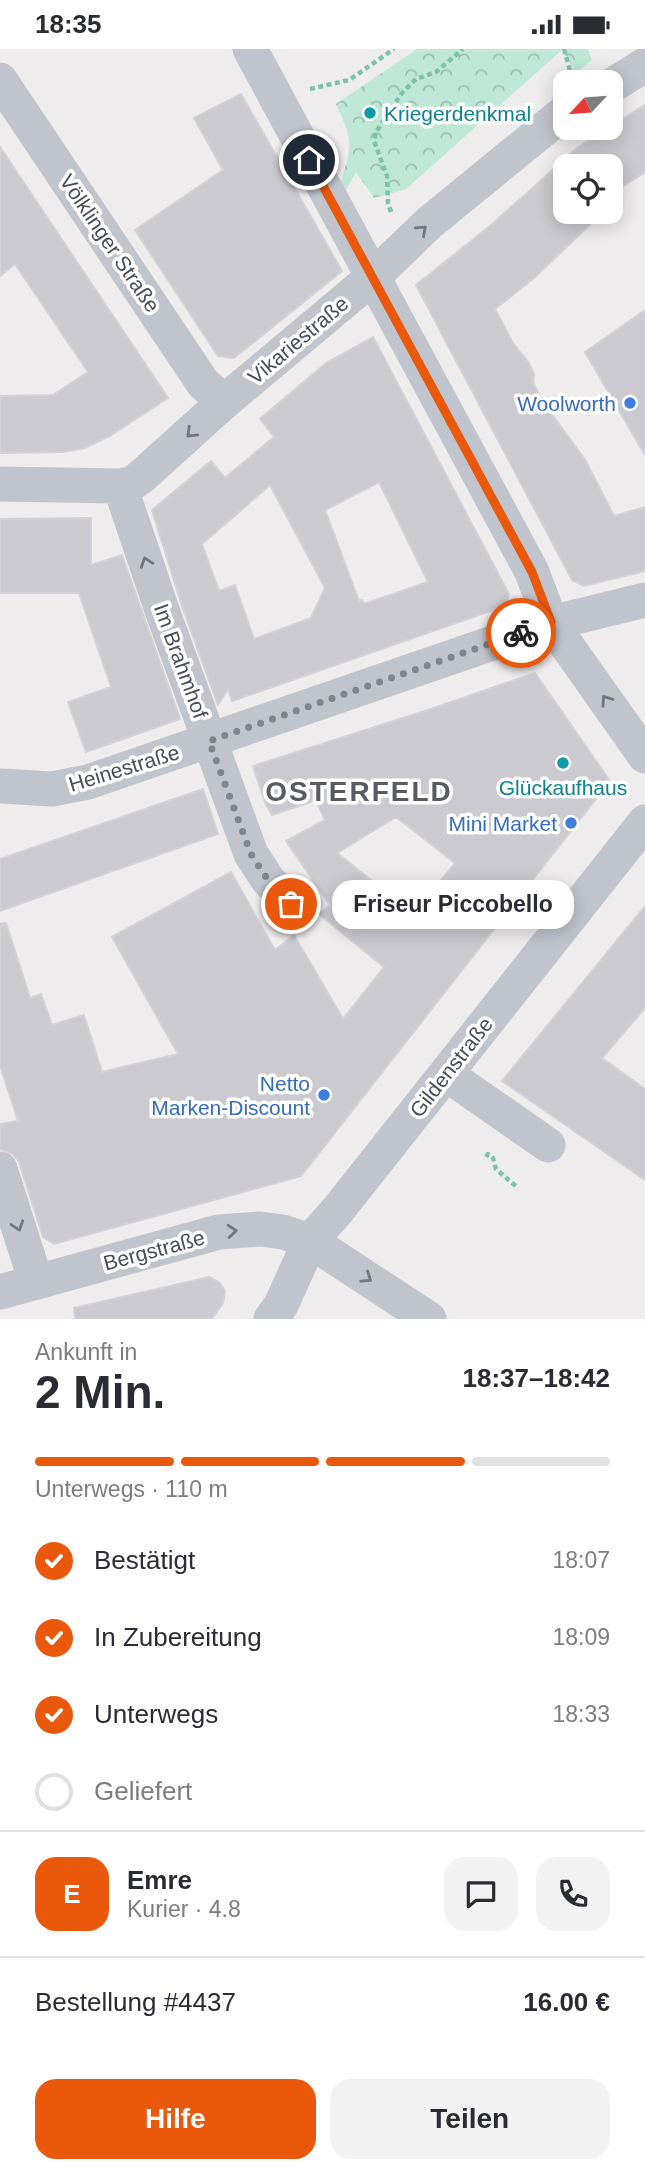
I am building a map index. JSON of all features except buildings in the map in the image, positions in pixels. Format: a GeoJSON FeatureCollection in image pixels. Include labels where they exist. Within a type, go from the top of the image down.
{"type":"FeatureCollection","features":[{"type":"Feature","properties":{"kind":"street"},"geometry":{"type":"LineString","coordinates":[[250,49],[532,572],[551,622],[645,756]]}},
{"type":"Feature","properties":{"kind":"street"},"geometry":{"type":"LineString","coordinates":[[623,79],[645,65]]}},
{"type":"Feature","properties":{"kind":"street","name":"Völklinger Straße"},"geometry":{"type":"LineString","coordinates":[[0,80],[203,383],[224,402]]}},
{"type":"Feature","properties":{"kind":"street","name":"Vikariestraße"},"geometry":{"type":"LineString","coordinates":[[120,487],[141,477],[224,402],[373,277],[405,245],[553,122]]}},
{"type":"Feature","properties":{"kind":"street"},"geometry":{"type":"LineString","coordinates":[[0,484],[120,487]]}},
{"type":"Feature","properties":{"kind":"street","name":"Im Brahmhof"},"geometry":{"type":"LineString","coordinates":[[120,487],[251,854],[268,880],[291,904]]}},
{"type":"Feature","properties":{"kind":"street","name":"Heinestraße"},"geometry":{"type":"LineString","coordinates":[[0,786],[37,789],[69,786],[209,741],[551,622],[645,600]]}},
{"type":"Feature","properties":{"kind":"street","name":"Gildenstraße"},"geometry":{"type":"LineString","coordinates":[[271,1319],[281,1305],[310,1241],[337,1211],[645,821]]}},
{"type":"Feature","properties":{"kind":"street"},"geometry":{"type":"LineString","coordinates":[[446,1073],[548,1145]]}},
{"type":"Feature","properties":{"kind":"street"},"geometry":{"type":"LineString","coordinates":[[0,1169],[36,1282]]}},
{"type":"Feature","properties":{"kind":"street","name":"Bergstraße"},"geometry":{"type":"LineString","coordinates":[[0,1292],[219,1232],[260,1229],[283,1232],[310,1241],[429,1319]]}},
{"type":"Feature","properties":{"kind":"path"},"geometry":{"type":"LineString","coordinates":[[275,97],[349,80],[394,49]]}},
{"type":"Feature","properties":{"kind":"path"},"geometry":{"type":"LineString","coordinates":[[405,245],[387,203],[387,176],[374,141],[376,132],[402,93],[416,79],[436,72],[463,49]]}},
{"type":"Feature","properties":{"kind":"path"},"geometry":{"type":"LineString","coordinates":[[564,49],[570,70]]}},
{"type":"Feature","properties":{"kind":"path"},"geometry":{"type":"LineString","coordinates":[[486,1157],[488,1154],[493,1158],[496,1170],[519,1188]]}},
{"type":"Feature","properties":{"kind":"green space"},"geometry":{"type":"Polygon","coordinates":[[[417,49],[588,49],[592,60],[580,70],[574,70],[562,50],[406,189],[374,198],[356,172],[346,190],[340,183],[349,143],[346,127],[336,104],[417,49]]]}},
{"type":"Feature","properties":{"kind":"way so far"},"geometry":{"type":"LineString","coordinates":[[291,904],[268,880],[251,854],[209,741],[521,633]]}},
{"type":"Feature","properties":{"kind":"place","name":"Kriegerdenkmal"},"geometry":{"type":"Point","coordinates":[370,113]}},
{"type":"Feature","properties":{"kind":"place","name":"Woolworth"},"geometry":{"type":"Point","coordinates":[630,403]}},
{"type":"Feature","properties":{"kind":"place","name":"Glückaufhaus"},"geometry":{"type":"Point","coordinates":[563,763]}},
{"type":"Feature","properties":{"kind":"place","name":"Mini Market"},"geometry":{"type":"Point","coordinates":[571,823]}},
{"type":"Feature","properties":{"kind":"place","name":"Friseur Piccobello"},"geometry":{"type":"Point","coordinates":[291,904]}},
{"type":"Feature","properties":{"kind":"place","name":"Netto Marken-Discount"},"geometry":{"type":"Point","coordinates":[324,1095]}},
{"type":"Feature","properties":{"kind":"district","name":"OSTERFELD"},"geometry":{"type":"Point","coordinates":[359,791]}},
{"type":"Feature","properties":{"kind":"route"},"geometry":{"type":"LineString","coordinates":[[309,160],[532,572],[551,622],[521,633]]}}]}
